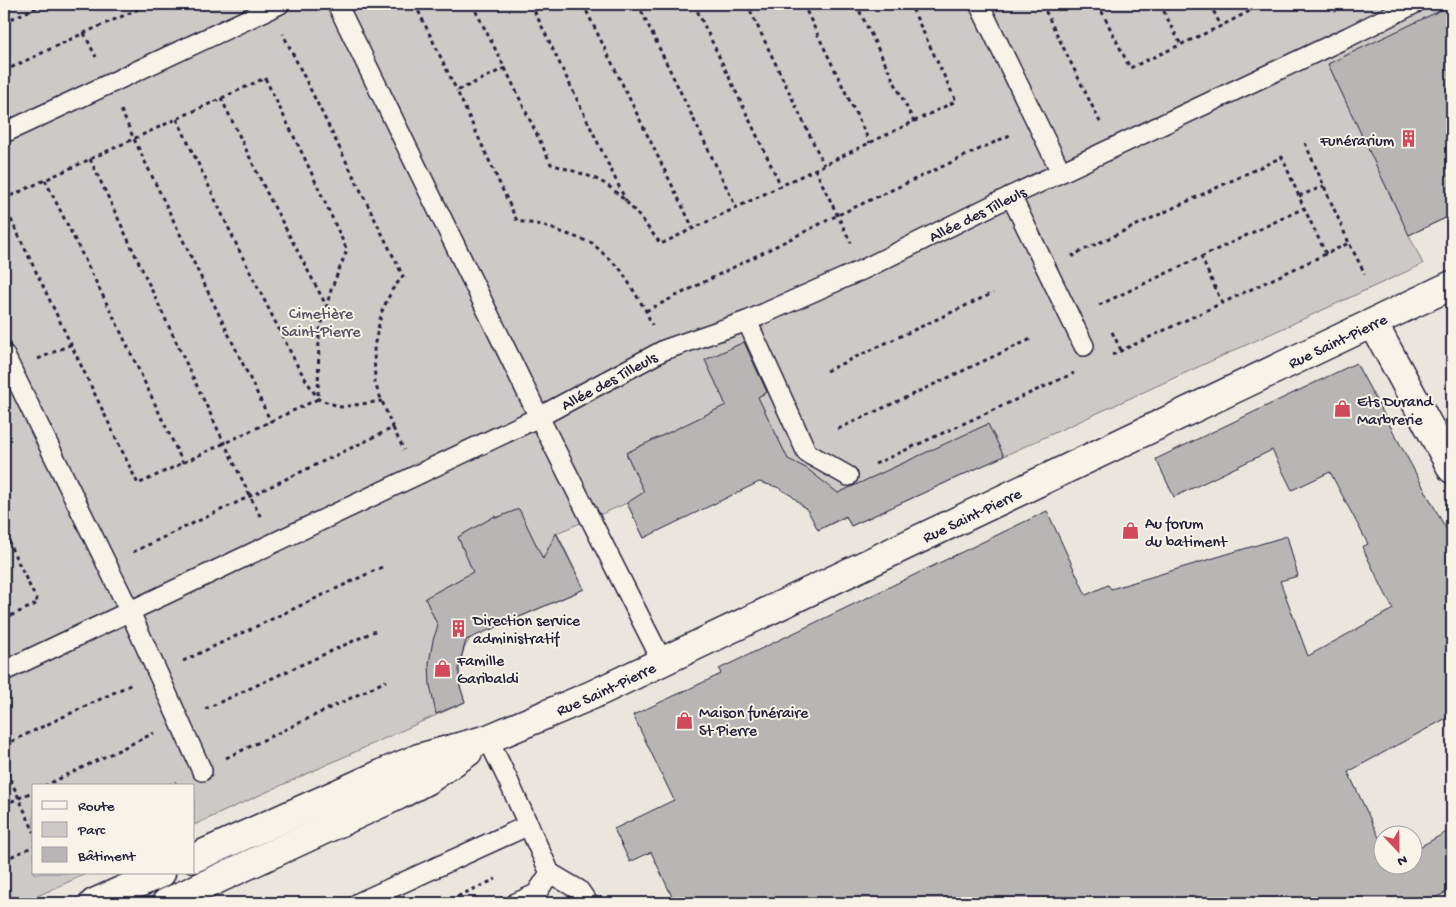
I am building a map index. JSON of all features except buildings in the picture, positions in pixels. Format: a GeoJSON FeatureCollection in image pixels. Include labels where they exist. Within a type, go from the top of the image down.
{"type":"FeatureCollection","features":[{"type":"Feature","properties":{"kind":"main road","name":"Rue Saint-Pierre"},"geometry":{"type":"LineString","coordinates":[[195,858],[419,758],[488,739],[583,699],[1452,285]]}},
{"type":"Feature","properties":{"kind":"main road"},"geometry":{"type":"LineString","coordinates":[[1373,323],[1452,469]]}},
{"type":"Feature","properties":{"kind":"main road","name":"Rue Saint-Pierre"},"geometry":{"type":"LineString","coordinates":[[166,903],[399,795],[429,779],[488,739]]}},
{"type":"Feature","properties":{"kind":"main road"},"geometry":{"type":"LineString","coordinates":[[94,903],[159,874]]}},
{"type":"Feature","properties":{"kind":"lane"},"geometry":{"type":"LineString","coordinates":[[337,4],[539,417],[662,661]]}},
{"type":"Feature","properties":{"kind":"lane"},"geometry":{"type":"LineString","coordinates":[[979,4],[1061,172]]}},
{"type":"Feature","properties":{"kind":"lane","name":"Allée des Tilleuls"},"geometry":{"type":"LineString","coordinates":[[4,672],[539,417],[664,350],[747,322],[864,269],[1011,196],[1339,42],[1414,4]]}},
{"type":"Feature","properties":{"kind":"lane"},"geometry":{"type":"LineString","coordinates":[[4,133],[275,6]]}},
{"type":"Feature","properties":{"kind":"lane"},"geometry":{"type":"LineString","coordinates":[[1011,196],[1084,346]]}},
{"type":"Feature","properties":{"kind":"lane"},"geometry":{"type":"LineString","coordinates":[[747,322],[807,453],[848,476]]}},
{"type":"Feature","properties":{"kind":"lane"},"geometry":{"type":"LineString","coordinates":[[4,354],[130,612],[201,770]]}},
{"type":"Feature","properties":{"kind":"lane"},"geometry":{"type":"LineString","coordinates":[[488,739],[550,873],[579,890],[588,903]]}},
{"type":"Feature","properties":{"kind":"lane"},"geometry":{"type":"LineString","coordinates":[[358,903],[529,825]]}},
{"type":"Feature","properties":{"kind":"lane"},"geometry":{"type":"LineString","coordinates":[[516,903],[536,894],[550,873]]}},
{"type":"Feature","properties":{"kind":"path"},"geometry":{"type":"LineString","coordinates":[[4,22],[44,4]]}},
{"type":"Feature","properties":{"kind":"path"},"geometry":{"type":"LineString","coordinates":[[4,71],[150,4]]}},
{"type":"Feature","properties":{"kind":"path"},"geometry":{"type":"LineString","coordinates":[[415,4],[516,220],[542,225],[592,243],[622,270],[646,311],[664,350]]}},
{"type":"Feature","properties":{"kind":"path"},"geometry":{"type":"LineString","coordinates":[[472,4],[551,164],[596,179],[613,190],[661,244],[956,101],[910,4]]}},
{"type":"Feature","properties":{"kind":"path"},"geometry":{"type":"LineString","coordinates":[[531,4],[627,204]]}},
{"type":"Feature","properties":{"kind":"path"},"geometry":{"type":"LineString","coordinates":[[583,4],[693,228]]}},
{"type":"Feature","properties":{"kind":"path"},"geometry":{"type":"LineString","coordinates":[[638,4],[736,207]]}},
{"type":"Feature","properties":{"kind":"path"},"geometry":{"type":"LineString","coordinates":[[694,4],[781,186]]}},
{"type":"Feature","properties":{"kind":"path"},"geometry":{"type":"LineString","coordinates":[[747,4],[824,165]]}},
{"type":"Feature","properties":{"kind":"path"},"geometry":{"type":"LineString","coordinates":[[803,4],[870,143]]}},
{"type":"Feature","properties":{"kind":"path"},"geometry":{"type":"LineString","coordinates":[[856,4],[914,122]]}},
{"type":"Feature","properties":{"kind":"path"},"geometry":{"type":"LineString","coordinates":[[1042,4],[1113,148]]}},
{"type":"Feature","properties":{"kind":"path"},"geometry":{"type":"LineString","coordinates":[[1098,4],[1130,68],[1221,26],[1263,4]]}},
{"type":"Feature","properties":{"kind":"path"},"geometry":{"type":"LineString","coordinates":[[1160,4],[1180,44]]}},
{"type":"Feature","properties":{"kind":"path"},"geometry":{"type":"LineString","coordinates":[[1210,4],[1221,26]]}},
{"type":"Feature","properties":{"kind":"path"},"geometry":{"type":"LineString","coordinates":[[107,564],[393,428],[375,384],[374,347],[382,311],[392,290],[403,276],[275,6]]}},
{"type":"Feature","properties":{"kind":"path"},"geometry":{"type":"LineString","coordinates":[[457,91],[505,68]]}},
{"type":"Feature","properties":{"kind":"path"},"geometry":{"type":"LineString","coordinates":[[4,199],[265,78],[347,250],[331,290],[319,334],[318,399]]}},
{"type":"Feature","properties":{"kind":"path"},"geometry":{"type":"LineString","coordinates":[[221,98],[269,197],[326,306]]}},
{"type":"Feature","properties":{"kind":"path"},"geometry":{"type":"LineString","coordinates":[[177,119],[239,250],[298,367],[318,399],[341,407],[382,401]]}},
{"type":"Feature","properties":{"kind":"path"},"geometry":{"type":"LineString","coordinates":[[646,311],[838,215],[1038,122]]}},
{"type":"Feature","properties":{"kind":"path"},"geometry":{"type":"LineString","coordinates":[[134,139],[271,422]]}},
{"type":"Feature","properties":{"kind":"path"},"geometry":{"type":"LineString","coordinates":[[1305,143],[1349,243],[1365,274]]}},
{"type":"Feature","properties":{"kind":"path"},"geometry":{"type":"LineString","coordinates":[[1078,263],[1073,255],[1282,157],[1326,254]]}},
{"type":"Feature","properties":{"kind":"path"},"geometry":{"type":"LineString","coordinates":[[90,159],[224,444],[251,496]]}},
{"type":"Feature","properties":{"kind":"path"},"geometry":{"type":"LineString","coordinates":[[815,169],[864,269]]}},
{"type":"Feature","properties":{"kind":"path"},"geometry":{"type":"LineString","coordinates":[[45,180],[117,324],[183,463]]}},
{"type":"Feature","properties":{"kind":"path"},"geometry":{"type":"LineString","coordinates":[[1299,196],[1324,186]]}},
{"type":"Feature","properties":{"kind":"path"},"geometry":{"type":"LineString","coordinates":[[4,205],[138,484],[318,399]]}},
{"type":"Feature","properties":{"kind":"path"},"geometry":{"type":"LineString","coordinates":[[1095,297],[1099,306],[1304,208]]}},
{"type":"Feature","properties":{"kind":"path"},"geometry":{"type":"LineString","coordinates":[[848,476],[1016,400],[1349,243]]}},
{"type":"Feature","properties":{"kind":"path"},"geometry":{"type":"LineString","coordinates":[[1201,257],[1222,303]]}},
{"type":"Feature","properties":{"kind":"path"},"geometry":{"type":"LineString","coordinates":[[826,371],[993,293]]}},
{"type":"Feature","properties":{"kind":"path"},"geometry":{"type":"LineString","coordinates":[[1108,323],[1121,350]]}},
{"type":"Feature","properties":{"kind":"path"},"geometry":{"type":"LineString","coordinates":[[838,429],[1031,339]]}},
{"type":"Feature","properties":{"kind":"path"},"geometry":{"type":"LineString","coordinates":[[12,371],[72,344]]}},
{"type":"Feature","properties":{"kind":"path"},"geometry":{"type":"LineString","coordinates":[[1084,346],[1092,364]]}},
{"type":"Feature","properties":{"kind":"path"},"geometry":{"type":"LineString","coordinates":[[4,533],[38,603],[4,619]]}},
{"type":"Feature","properties":{"kind":"path"},"geometry":{"type":"LineString","coordinates":[[4,746],[382,568]]}},
{"type":"Feature","properties":{"kind":"path"},"geometry":{"type":"LineString","coordinates":[[48,784],[179,721],[375,631]]}},
{"type":"Feature","properties":{"kind":"path"},"geometry":{"type":"LineString","coordinates":[[201,770],[386,681]]}},
{"type":"Feature","properties":{"kind":"path"},"geometry":{"type":"LineString","coordinates":[[4,765],[32,827]]}},
{"type":"Feature","properties":{"kind":"path"},"geometry":{"type":"LineString","coordinates":[[4,805],[32,792]]}},
{"type":"Feature","properties":{"kind":"path"},"geometry":{"type":"LineString","coordinates":[[4,860],[32,847]]}},
{"type":"Feature","properties":{"kind":"path"},"geometry":{"type":"LineString","coordinates":[[443,903],[496,879]]}},
{"type":"Feature","properties":{"kind":"green space","name":"Cimetière Saint-Pierre"},"geometry":{"type":"Polygon","coordinates":[[[4,4],[1452,4],[1452,215],[1409,235],[1423,264],[851,526],[846,517],[818,530],[786,458],[644,538],[627,503],[557,533],[584,589],[490,630],[488,624],[472,634],[464,649],[459,666],[459,683],[465,702],[195,825],[195,784],[32,784],[32,874],[86,874],[22,903],[4,903],[4,4]]]}},
{"type":"Feature","properties":{"kind":"place","name":"Funérarium"},"geometry":{"type":"Point","coordinates":[1408,139]}},
{"type":"Feature","properties":{"kind":"place","name":"Ets Durand Marbrerie"},"geometry":{"type":"Point","coordinates":[1343,409]}},
{"type":"Feature","properties":{"kind":"place","name":"Au forum du batiment"},"geometry":{"type":"Point","coordinates":[1131,531]}},
{"type":"Feature","properties":{"kind":"place","name":"Direction service administratif"},"geometry":{"type":"Point","coordinates":[459,628]}},
{"type":"Feature","properties":{"kind":"place","name":"Famille Garibaldi"},"geometry":{"type":"Point","coordinates":[443,668]}},
{"type":"Feature","properties":{"kind":"place","name":"Maison funéraire St Pierre"},"geometry":{"type":"Point","coordinates":[685,720]}}]}
